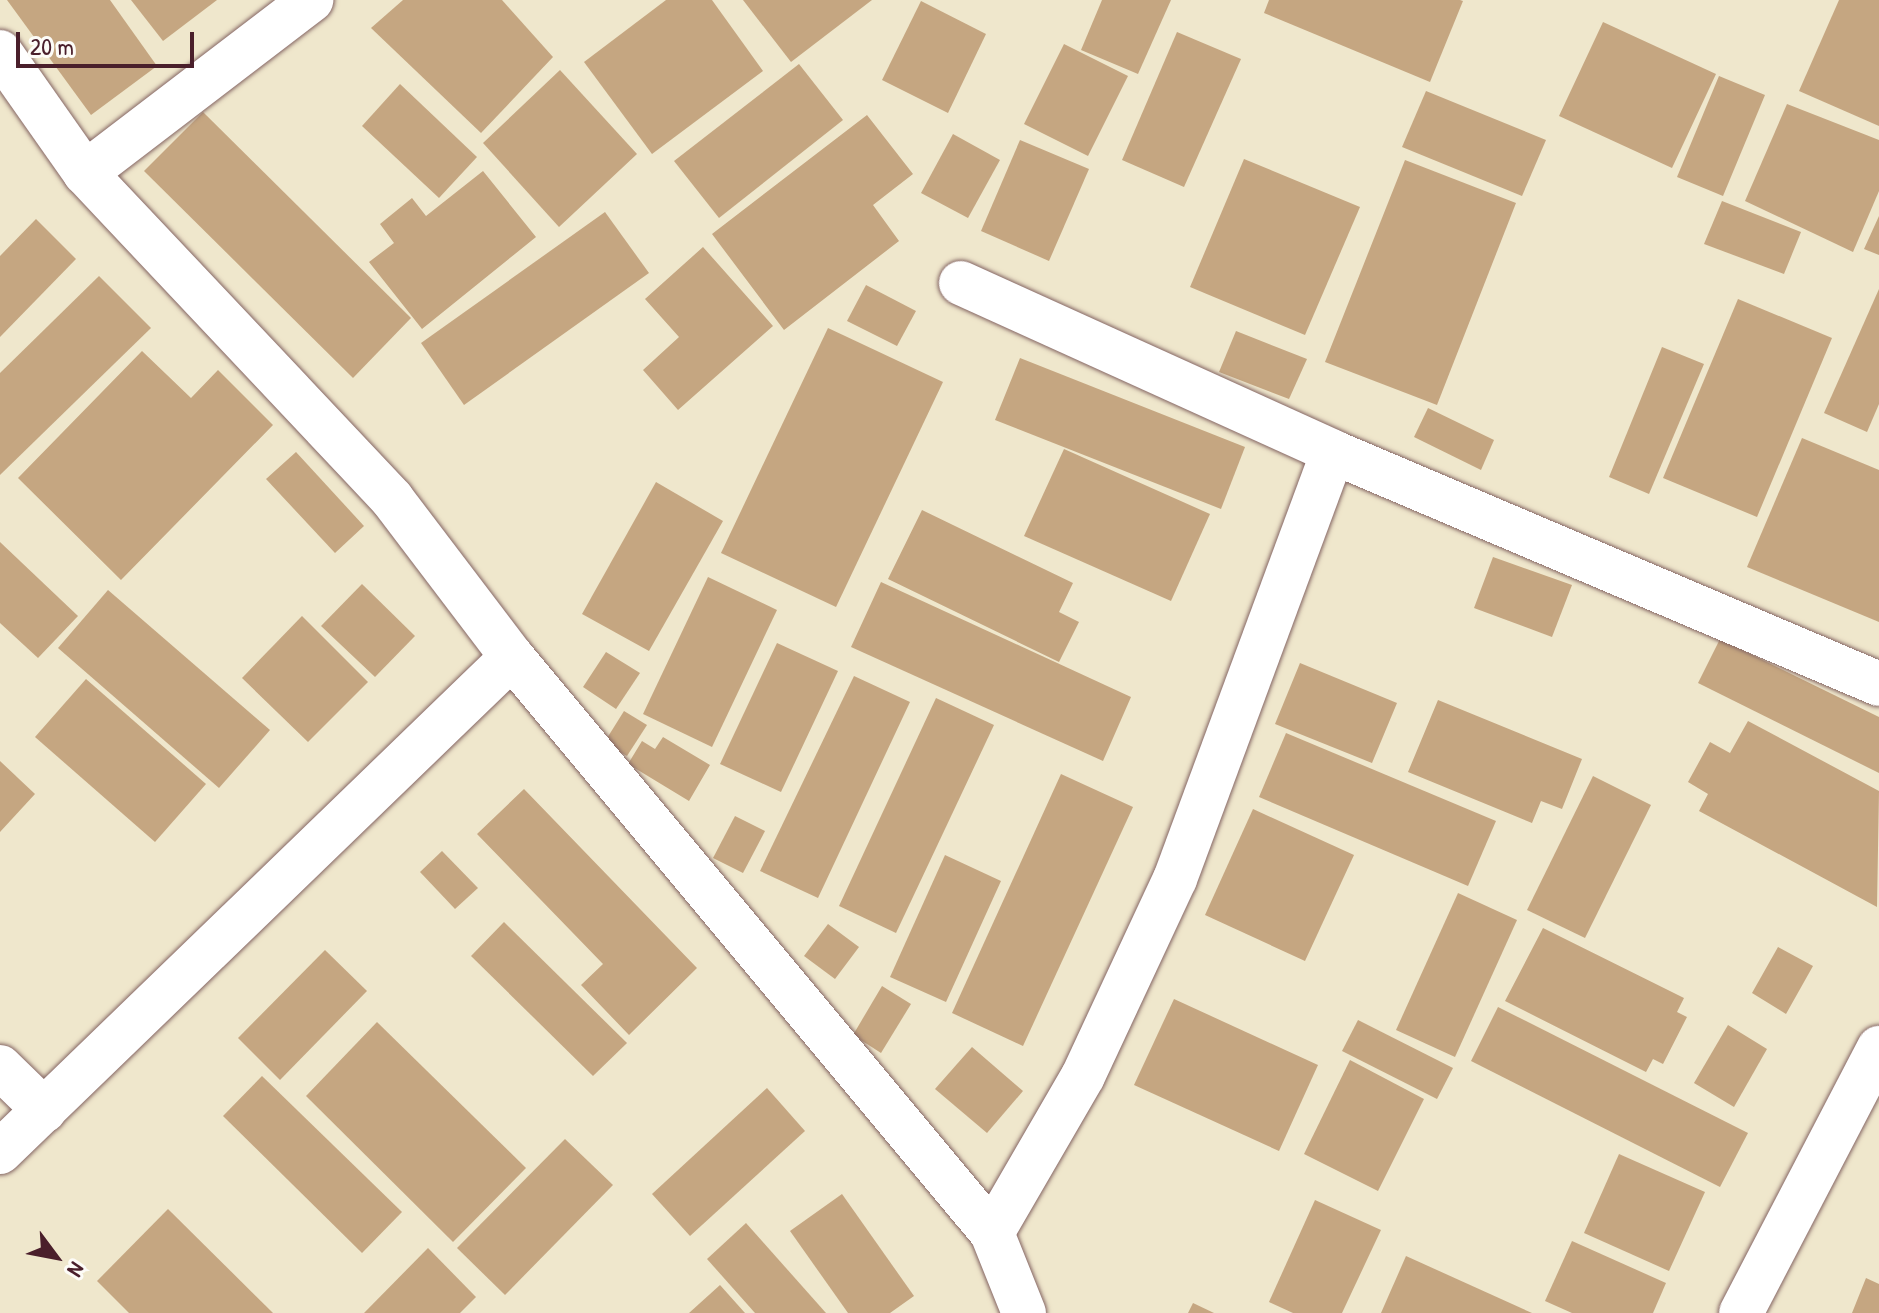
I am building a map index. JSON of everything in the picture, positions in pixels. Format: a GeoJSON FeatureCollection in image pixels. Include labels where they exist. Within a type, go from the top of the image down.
{"type":"FeatureCollection","features":[{"type":"Feature","properties":{"kind":"street"},"geometry":{"type":"LineString","coordinates":[[85,173],[311,0]]}},
{"type":"Feature","properties":{"kind":"street"},"geometry":{"type":"LineString","coordinates":[[0,52],[85,173],[392,499],[512,657],[992,1233],[1024,1313]]}},
{"type":"Feature","properties":{"kind":"street"},"geometry":{"type":"LineString","coordinates":[[961,283],[1333,452],[1879,684]]}},
{"type":"Feature","properties":{"kind":"street"},"geometry":{"type":"LineString","coordinates":[[992,1233],[1083,1076],[1175,879],[1333,452]]}},
{"type":"Feature","properties":{"kind":"street"},"geometry":{"type":"LineString","coordinates":[[0,1152],[512,657]]}},
{"type":"Feature","properties":{"kind":"street"},"geometry":{"type":"LineString","coordinates":[[1741,1313],[1879,1048]]}},
{"type":"Feature","properties":{"kind":"street"},"geometry":{"type":"LineString","coordinates":[[0,1067],[44,1110]]}},
{"type":"Feature","properties":{"kind":"building"},"geometry":{"type":"Polygon","coordinates":[[[7,0],[110,0],[157,66],[91,115],[7,0]]]}},
{"type":"Feature","properties":{"kind":"building"},"geometry":{"type":"Polygon","coordinates":[[[131,0],[217,0],[163,41],[131,0]]]}},
{"type":"Feature","properties":{"kind":"building"},"geometry":{"type":"Polygon","coordinates":[[[403,0],[502,0],[553,57],[481,133],[371,28],[403,0]]]}},
{"type":"Feature","properties":{"kind":"building"},"geometry":{"type":"Polygon","coordinates":[[[666,0],[712,0],[763,71],[652,154],[584,62],[666,0]]]}},
{"type":"Feature","properties":{"kind":"building"},"geometry":{"type":"Polygon","coordinates":[[[743,0],[872,0],[791,62],[743,0]]]}},
{"type":"Feature","properties":{"kind":"building"},"geometry":{"type":"Polygon","coordinates":[[[1102,0],[1171,0],[1138,74],[1081,50],[1102,0]]]}},
{"type":"Feature","properties":{"kind":"building"},"geometry":{"type":"Polygon","coordinates":[[[1269,0],[1463,1],[1430,82],[1264,13],[1269,0]]]}},
{"type":"Feature","properties":{"kind":"building"},"geometry":{"type":"Polygon","coordinates":[[[1839,0],[1879,0],[1879,126],[1799,91],[1839,0]]]}},
{"type":"Feature","properties":{"kind":"building"},"geometry":{"type":"Polygon","coordinates":[[[921,1],[986,34],[948,113],[882,80],[921,1]]]}},
{"type":"Feature","properties":{"kind":"building"},"geometry":{"type":"Polygon","coordinates":[[[1603,22],[1716,74],[1672,168],[1559,116],[1603,22]]]}},
{"type":"Feature","properties":{"kind":"building"},"geometry":{"type":"Polygon","coordinates":[[[1177,32],[1241,59],[1184,187],[1122,160],[1177,32]]]}},
{"type":"Feature","properties":{"kind":"building"},"geometry":{"type":"Polygon","coordinates":[[[1064,44],[1128,76],[1088,156],[1024,124],[1064,44]]]}},
{"type":"Feature","properties":{"kind":"building"},"geometry":{"type":"Polygon","coordinates":[[[799,64],[843,120],[719,218],[674,161],[799,64]]]}},
{"type":"Feature","properties":{"kind":"building"},"geometry":{"type":"Polygon","coordinates":[[[560,70],[637,154],[559,227],[483,143],[560,70]]]}},
{"type":"Feature","properties":{"kind":"building"},"geometry":{"type":"Polygon","coordinates":[[[1719,76],[1765,95],[1723,196],[1677,177],[1719,76]]]}},
{"type":"Feature","properties":{"kind":"building"},"geometry":{"type":"Polygon","coordinates":[[[400,84],[477,157],[439,198],[362,126],[400,84]]]}},
{"type":"Feature","properties":{"kind":"building"},"geometry":{"type":"Polygon","coordinates":[[[1426,91],[1546,140],[1522,196],[1402,147],[1426,91]]]}},
{"type":"Feature","properties":{"kind":"building"},"geometry":{"type":"Polygon","coordinates":[[[1787,104],[1879,140],[1879,191],[1853,252],[1745,201],[1787,104]]]}},
{"type":"Feature","properties":{"kind":"building"},"geometry":{"type":"Polygon","coordinates":[[[203,112],[411,318],[353,378],[144,171],[203,112]]]}},
{"type":"Feature","properties":{"kind":"building"},"geometry":{"type":"Polygon","coordinates":[[[867,115],[913,174],[873,205],[899,241],[784,330],[712,234],[867,115]]]}},
{"type":"Feature","properties":{"kind":"building"},"geometry":{"type":"Polygon","coordinates":[[[953,134],[1000,160],[968,218],[921,193],[953,134]]]}},
{"type":"Feature","properties":{"kind":"building"},"geometry":{"type":"Polygon","coordinates":[[[1020,140],[1089,169],[1049,261],[981,231],[1020,140]]]}},
{"type":"Feature","properties":{"kind":"building"},"geometry":{"type":"Polygon","coordinates":[[[1244,159],[1360,207],[1305,335],[1190,287],[1244,159]]]}},
{"type":"Feature","properties":{"kind":"building"},"geometry":{"type":"Polygon","coordinates":[[[1405,160],[1516,203],[1437,405],[1325,362],[1405,160]]]}},
{"type":"Feature","properties":{"kind":"building"},"geometry":{"type":"Polygon","coordinates":[[[483,171],[536,237],[422,329],[369,262],[394,243],[380,224],[412,198],[426,216],[483,171]]]}},
{"type":"Feature","properties":{"kind":"building"},"geometry":{"type":"Polygon","coordinates":[[[1722,201],[1801,232],[1784,274],[1704,244],[1722,201]]]}},
{"type":"Feature","properties":{"kind":"building"},"geometry":{"type":"Polygon","coordinates":[[[605,212],[649,273],[464,405],[421,343],[605,212]]]}},
{"type":"Feature","properties":{"kind":"building"},"geometry":{"type":"Polygon","coordinates":[[[1879,216],[1879,255],[1864,249],[1879,216]]]}},
{"type":"Feature","properties":{"kind":"building"},"geometry":{"type":"Polygon","coordinates":[[[36,219],[76,259],[0,337],[0,256],[36,219]]]}},
{"type":"Feature","properties":{"kind":"building"},"geometry":{"type":"Polygon","coordinates":[[[703,247],[773,326],[678,410],[643,370],[679,337],[645,299],[703,247]]]}},
{"type":"Feature","properties":{"kind":"building"},"geometry":{"type":"Polygon","coordinates":[[[99,276],[151,328],[0,475],[0,373],[99,276]]]}},
{"type":"Feature","properties":{"kind":"building"},"geometry":{"type":"Polygon","coordinates":[[[866,285],[916,311],[897,346],[847,321],[866,285]]]}},
{"type":"Feature","properties":{"kind":"building"},"geometry":{"type":"Polygon","coordinates":[[[1879,289],[1879,404],[1867,432],[1824,413],[1879,289]]]}},
{"type":"Feature","properties":{"kind":"building"},"geometry":{"type":"Polygon","coordinates":[[[1738,299],[1832,338],[1757,517],[1663,478],[1738,299]]]}},
{"type":"Feature","properties":{"kind":"building"},"geometry":{"type":"Polygon","coordinates":[[[828,328],[943,382],[836,607],[721,553],[828,328]]]}},
{"type":"Feature","properties":{"kind":"building"},"geometry":{"type":"Polygon","coordinates":[[[1236,331],[1307,359],[1289,399],[1219,372],[1236,331]]]}},
{"type":"Feature","properties":{"kind":"building"},"geometry":{"type":"Polygon","coordinates":[[[1662,347],[1704,364],[1649,494],[1609,477],[1662,347]]]}},
{"type":"Feature","properties":{"kind":"building"},"geometry":{"type":"Polygon","coordinates":[[[142,351],[191,398],[218,370],[273,425],[121,580],[18,478],[142,351]]]}},
{"type":"Feature","properties":{"kind":"building"},"geometry":{"type":"Polygon","coordinates":[[[1020,358],[1245,447],[1221,509],[995,420],[1020,358]]]}},
{"type":"Feature","properties":{"kind":"building"},"geometry":{"type":"Polygon","coordinates":[[[1428,408],[1494,440],[1481,470],[1414,437],[1428,408]]]}},
{"type":"Feature","properties":{"kind":"building"},"geometry":{"type":"Polygon","coordinates":[[[1802,438],[1879,470],[1879,622],[1747,567],[1802,438]]]}},
{"type":"Feature","properties":{"kind":"building"},"geometry":{"type":"Polygon","coordinates":[[[1064,449],[1210,514],[1171,601],[1024,536],[1064,449]]]}},
{"type":"Feature","properties":{"kind":"building"},"geometry":{"type":"Polygon","coordinates":[[[296,452],[364,526],[335,553],[266,479],[296,452]]]}},
{"type":"Feature","properties":{"kind":"building"},"geometry":{"type":"Polygon","coordinates":[[[656,482],[723,521],[649,651],[582,614],[656,482]]]}},
{"type":"Feature","properties":{"kind":"building"},"geometry":{"type":"Polygon","coordinates":[[[922,510],[1073,583],[1059,612],[1079,622],[1059,662],[888,579],[922,510]]]}},
{"type":"Feature","properties":{"kind":"building"},"geometry":{"type":"Polygon","coordinates":[[[0,542],[78,616],[38,658],[0,623],[0,542]]]}},
{"type":"Feature","properties":{"kind":"building"},"geometry":{"type":"Polygon","coordinates":[[[1493,557],[1572,585],[1552,637],[1474,608],[1493,557]]]}},
{"type":"Feature","properties":{"kind":"building"},"geometry":{"type":"Polygon","coordinates":[[[708,577],[777,610],[712,747],[643,714],[708,577]]]}},
{"type":"Feature","properties":{"kind":"building"},"geometry":{"type":"Polygon","coordinates":[[[881,582],[1131,697],[1103,761],[851,647],[881,582]]]}},
{"type":"Feature","properties":{"kind":"building"},"geometry":{"type":"Polygon","coordinates":[[[362,584],[415,636],[375,677],[321,626],[362,584]]]}},
{"type":"Feature","properties":{"kind":"building"},"geometry":{"type":"Polygon","coordinates":[[[108,590],[270,730],[219,788],[58,648],[108,590]]]}},
{"type":"Feature","properties":{"kind":"building"},"geometry":{"type":"Polygon","coordinates":[[[302,616],[368,682],[308,742],[242,678],[302,616]]]}},
{"type":"Feature","properties":{"kind":"building"},"geometry":{"type":"Polygon","coordinates":[[[1720,639],[1879,717],[1879,773],[1698,683],[1720,639]]]}},
{"type":"Feature","properties":{"kind":"building"},"geometry":{"type":"Polygon","coordinates":[[[777,643],[838,671],[781,792],[720,764],[777,643]]]}},
{"type":"Feature","properties":{"kind":"building"},"geometry":{"type":"Polygon","coordinates":[[[606,652],[640,673],[616,709],[583,687],[606,652]]]}},
{"type":"Feature","properties":{"kind":"building"},"geometry":{"type":"Polygon","coordinates":[[[1300,663],[1397,703],[1372,763],[1275,724],[1300,663]]]}},
{"type":"Feature","properties":{"kind":"building"},"geometry":{"type":"Polygon","coordinates":[[[854,676],[910,702],[818,898],[760,871],[854,676]]]}},
{"type":"Feature","properties":{"kind":"building"},"geometry":{"type":"Polygon","coordinates":[[[86,679],[206,784],[155,842],[35,737],[86,679]]]}},
{"type":"Feature","properties":{"kind":"building"},"geometry":{"type":"Polygon","coordinates":[[[936,698],[994,725],[896,933],[839,906],[936,698]]]}},
{"type":"Feature","properties":{"kind":"building"},"geometry":{"type":"Polygon","coordinates":[[[1438,700],[1582,759],[1562,809],[1541,801],[1532,823],[1408,772],[1438,700]]]}},
{"type":"Feature","properties":{"kind":"building"},"geometry":{"type":"Polygon","coordinates":[[[624,711],[647,725],[627,756],[604,743],[624,711]]]}},
{"type":"Feature","properties":{"kind":"building"},"geometry":{"type":"Polygon","coordinates":[[[1748,721],[1879,791],[1877,907],[1699,811],[1708,794],[1688,782],[1710,742],[1730,753],[1748,721]]]}},
{"type":"Feature","properties":{"kind":"building"},"geometry":{"type":"Polygon","coordinates":[[[1286,733],[1496,821],[1468,886],[1259,797],[1286,733]]]}},
{"type":"Feature","properties":{"kind":"building"},"geometry":{"type":"Polygon","coordinates":[[[663,737],[710,765],[689,801],[628,764],[642,741],[655,749],[663,737]]]}},
{"type":"Feature","properties":{"kind":"building"},"geometry":{"type":"Polygon","coordinates":[[[0,761],[35,794],[0,832],[0,761]]]}},
{"type":"Feature","properties":{"kind":"building"},"geometry":{"type":"Polygon","coordinates":[[[1061,774],[1133,807],[1023,1046],[952,1013],[1061,774]]]}},
{"type":"Feature","properties":{"kind":"building"},"geometry":{"type":"Polygon","coordinates":[[[1593,776],[1651,805],[1585,938],[1527,910],[1593,776]]]}},
{"type":"Feature","properties":{"kind":"building"},"geometry":{"type":"Polygon","coordinates":[[[524,789],[697,968],[629,1035],[581,985],[603,964],[477,834],[524,789]]]}},
{"type":"Feature","properties":{"kind":"building"},"geometry":{"type":"Polygon","coordinates":[[[1253,809],[1354,855],[1305,961],[1205,915],[1253,809]]]}},
{"type":"Feature","properties":{"kind":"building"},"geometry":{"type":"Polygon","coordinates":[[[735,816],[765,831],[743,873],[713,858],[735,816]]]}},
{"type":"Feature","properties":{"kind":"building"},"geometry":{"type":"Polygon","coordinates":[[[442,851],[478,888],[455,909],[420,872],[442,851]]]}},
{"type":"Feature","properties":{"kind":"building"},"geometry":{"type":"Polygon","coordinates":[[[945,855],[1001,881],[946,1002],[890,977],[945,855]]]}},
{"type":"Feature","properties":{"kind":"building"},"geometry":{"type":"Polygon","coordinates":[[[1458,893],[1517,920],[1455,1057],[1396,1030],[1458,893]]]}},
{"type":"Feature","properties":{"kind":"building"},"geometry":{"type":"Polygon","coordinates":[[[504,922],[627,1043],[593,1076],[471,956],[504,922]]]}},
{"type":"Feature","properties":{"kind":"building"},"geometry":{"type":"Polygon","coordinates":[[[828,924],[859,947],[835,979],[804,956],[828,924]]]}},
{"type":"Feature","properties":{"kind":"building"},"geometry":{"type":"Polygon","coordinates":[[[1543,928],[1684,998],[1677,1012],[1687,1017],[1663,1064],[1653,1059],[1646,1072],[1505,1001],[1543,928]]]}},
{"type":"Feature","properties":{"kind":"building"},"geometry":{"type":"Polygon","coordinates":[[[1778,947],[1813,966],[1786,1014],[1752,993],[1778,947]]]}},
{"type":"Feature","properties":{"kind":"building"},"geometry":{"type":"Polygon","coordinates":[[[325,950],[367,991],[280,1080],[238,1038],[325,950]]]}},
{"type":"Feature","properties":{"kind":"building"},"geometry":{"type":"Polygon","coordinates":[[[882,986],[911,1004],[881,1053],[853,1035],[882,986]]]}},
{"type":"Feature","properties":{"kind":"building"},"geometry":{"type":"Polygon","coordinates":[[[1174,999],[1318,1065],[1279,1151],[1134,1085],[1174,999]]]}},
{"type":"Feature","properties":{"kind":"building"},"geometry":{"type":"Polygon","coordinates":[[[1498,1007],[1748,1133],[1720,1187],[1471,1061],[1498,1007]]]}},
{"type":"Feature","properties":{"kind":"building"},"geometry":{"type":"Polygon","coordinates":[[[1358,1020],[1453,1068],[1437,1099],[1342,1051],[1358,1020]]]}},
{"type":"Feature","properties":{"kind":"building"},"geometry":{"type":"Polygon","coordinates":[[[377,1022],[526,1168],[453,1242],[306,1096],[377,1022]]]}},
{"type":"Feature","properties":{"kind":"building"},"geometry":{"type":"Polygon","coordinates":[[[1728,1025],[1767,1049],[1734,1107],[1694,1083],[1728,1025]]]}},
{"type":"Feature","properties":{"kind":"building"},"geometry":{"type":"Polygon","coordinates":[[[972,1047],[1023,1091],[987,1133],[935,1089],[972,1047]]]}},
{"type":"Feature","properties":{"kind":"building"},"geometry":{"type":"Polygon","coordinates":[[[1350,1060],[1424,1099],[1378,1191],[1304,1154],[1350,1060]]]}},
{"type":"Feature","properties":{"kind":"building"},"geometry":{"type":"Polygon","coordinates":[[[262,1076],[402,1212],[362,1253],[223,1116],[262,1076]]]}},
{"type":"Feature","properties":{"kind":"building"},"geometry":{"type":"Polygon","coordinates":[[[767,1088],[805,1131],[690,1236],[652,1194],[767,1088]]]}},
{"type":"Feature","properties":{"kind":"building"},"geometry":{"type":"Polygon","coordinates":[[[565,1139],[613,1185],[505,1295],[457,1248],[565,1139]]]}},
{"type":"Feature","properties":{"kind":"building"},"geometry":{"type":"Polygon","coordinates":[[[1619,1154],[1705,1192],[1669,1271],[1584,1233],[1619,1154]]]}},
{"type":"Feature","properties":{"kind":"building"},"geometry":{"type":"Polygon","coordinates":[[[842,1194],[914,1296],[890,1313],[848,1313],[790,1231],[842,1194]]]}},
{"type":"Feature","properties":{"kind":"building"},"geometry":{"type":"Polygon","coordinates":[[[1315,1200],[1381,1230],[1342,1313],[1293,1313],[1269,1302],[1315,1200]]]}},
{"type":"Feature","properties":{"kind":"building"},"geometry":{"type":"Polygon","coordinates":[[[168,1209],[273,1313],[129,1313],[97,1281],[168,1209]]]}},
{"type":"Feature","properties":{"kind":"building"},"geometry":{"type":"Polygon","coordinates":[[[746,1223],[826,1313],[755,1313],[707,1259],[746,1223]]]}},
{"type":"Feature","properties":{"kind":"building"},"geometry":{"type":"Polygon","coordinates":[[[1572,1241],[1666,1283],[1653,1313],[1572,1313],[1545,1301],[1572,1241]]]}},
{"type":"Feature","properties":{"kind":"building"},"geometry":{"type":"Polygon","coordinates":[[[428,1248],[476,1297],[460,1313],[364,1313],[428,1248]]]}},
{"type":"Feature","properties":{"kind":"building"},"geometry":{"type":"Polygon","coordinates":[[[1406,1256],[1532,1313],[1381,1313],[1406,1256]]]}},
{"type":"Feature","properties":{"kind":"building"},"geometry":{"type":"Polygon","coordinates":[[[1866,1278],[1879,1284],[1879,1313],[1852,1313],[1866,1278]]]}},
{"type":"Feature","properties":{"kind":"building"},"geometry":{"type":"Polygon","coordinates":[[[720,1285],[745,1313],[689,1313],[720,1285]]]}},
{"type":"Feature","properties":{"kind":"building"},"geometry":{"type":"Polygon","coordinates":[[[1193,1303],[1214,1313],[1188,1313],[1193,1303]]]}}]}
